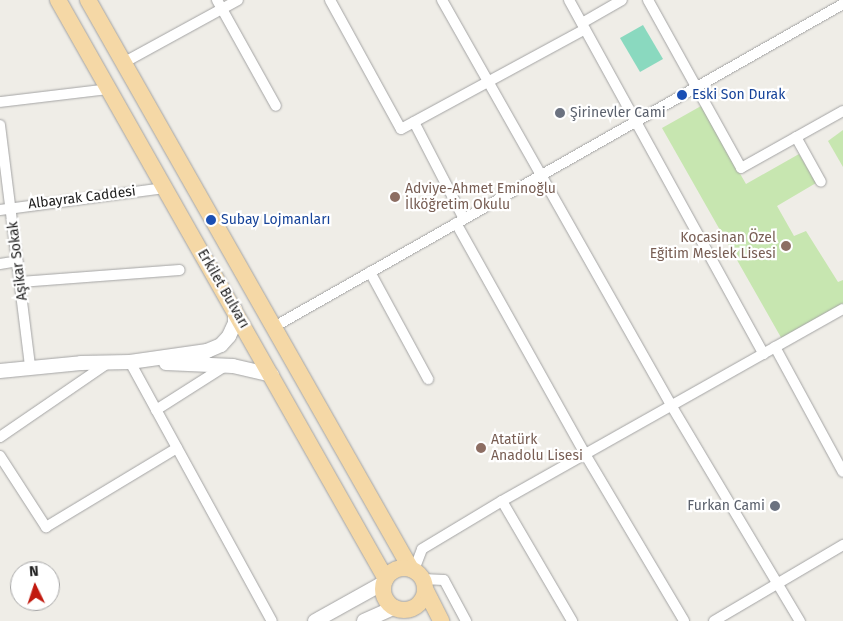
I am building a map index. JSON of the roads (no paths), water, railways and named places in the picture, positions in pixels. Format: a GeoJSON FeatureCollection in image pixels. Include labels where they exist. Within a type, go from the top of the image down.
{"type":"FeatureCollection","features":[{"type":"Feature","properties":{"kind":"main road","name":"Erkilet Bulvarı"},"geometry":{"type":"LineString","coordinates":[[58,0],[272,375],[385,581]]}},
{"type":"Feature","properties":{"kind":"main road","name":"Erkilet Bulvarı"},"geometry":{"type":"LineString","coordinates":[[88,0],[272,328],[418,577],[441,621]]}},
{"type":"Feature","properties":{"kind":"main road"},"geometry":{"type":"LineString","coordinates":[[395,570],[418,577],[417,605],[399,612],[386,598],[385,581],[395,570]]}},
{"type":"Feature","properties":{"kind":"street"},"geometry":{"type":"LineString","coordinates":[[123,63],[219,4],[238,0]]}},
{"type":"Feature","properties":{"kind":"street"},"geometry":{"type":"LineString","coordinates":[[330,0],[401,129],[488,82],[584,26],[622,0]]}},
{"type":"Feature","properties":{"kind":"street"},"geometry":{"type":"LineString","coordinates":[[442,0],[672,405],[800,621]]}},
{"type":"Feature","properties":{"kind":"street"},"geometry":{"type":"LineString","coordinates":[[569,0],[764,354]]}},
{"type":"Feature","properties":{"kind":"street"},"geometry":{"type":"LineString","coordinates":[[648,0],[741,168],[842,113]]}},
{"type":"Feature","properties":{"kind":"street"},"geometry":{"type":"LineString","coordinates":[[219,4],[276,106]]}},
{"type":"Feature","properties":{"kind":"street"},"geometry":{"type":"LineString","coordinates":[[272,328],[843,4]]}},
{"type":"Feature","properties":{"kind":"street"},"geometry":{"type":"LineString","coordinates":[[0,102],[108,89]]}},
{"type":"Feature","properties":{"kind":"street"},"geometry":{"type":"LineString","coordinates":[[414,122],[460,221],[585,454],[684,621]]}},
{"type":"Feature","properties":{"kind":"street","name":"Aşikar Sokak"},"geometry":{"type":"LineString","coordinates":[[0,125],[12,206],[30,367]]}},
{"type":"Feature","properties":{"kind":"street"},"geometry":{"type":"LineString","coordinates":[[796,137],[821,182]]}},
{"type":"Feature","properties":{"kind":"street","name":"Albayrak Caddesi"},"geometry":{"type":"LineString","coordinates":[[0,210],[12,206],[165,188]]}},
{"type":"Feature","properties":{"kind":"street"},"geometry":{"type":"LineString","coordinates":[[0,264],[18,261]]}},
{"type":"Feature","properties":{"kind":"street"},"geometry":{"type":"LineString","coordinates":[[20,282],[180,270]]}},
{"type":"Feature","properties":{"kind":"street"},"geometry":{"type":"LineString","coordinates":[[370,272],[428,379]]}},
{"type":"Feature","properties":{"kind":"street"},"geometry":{"type":"LineString","coordinates":[[466,621],[444,580],[418,577],[422,549],[502,501],[843,309]]}},
{"type":"Feature","properties":{"kind":"street"},"geometry":{"type":"LineString","coordinates":[[130,362],[217,348],[233,330],[235,310]]}},
{"type":"Feature","properties":{"kind":"street"},"geometry":{"type":"LineString","coordinates":[[775,347],[843,472]]}},
{"type":"Feature","properties":{"kind":"street"},"geometry":{"type":"LineString","coordinates":[[0,437],[108,362]]}},
{"type":"Feature","properties":{"kind":"street"},"geometry":{"type":"LineString","coordinates":[[130,362],[272,621]]}},
{"type":"Feature","properties":{"kind":"street"},"geometry":{"type":"LineString","coordinates":[[0,371],[30,367],[130,362],[225,366],[272,375]]}},
{"type":"Feature","properties":{"kind":"street"},"geometry":{"type":"LineString","coordinates":[[156,410],[225,366]]}},
{"type":"Feature","properties":{"kind":"street"},"geometry":{"type":"LineString","coordinates":[[0,456],[46,527],[177,448]]}},
{"type":"Feature","properties":{"kind":"street"},"geometry":{"type":"LineString","coordinates":[[502,501],[572,621]]}},
{"type":"Feature","properties":{"kind":"street"},"geometry":{"type":"LineString","coordinates":[[714,621],[843,546]]}},
{"type":"Feature","properties":{"kind":"street"},"geometry":{"type":"LineString","coordinates":[[315,621],[385,581]]}},
{"type":"Feature","properties":{"kind":"street"},"geometry":{"type":"LineString","coordinates":[[364,621],[399,612]]}},
{"type":"Feature","properties":{"kind":"place","name":"Eski Son Durak"},"geometry":{"type":"Point","coordinates":[682,95]}},
{"type":"Feature","properties":{"kind":"place","name":"Şirinevler Cami"},"geometry":{"type":"Point","coordinates":[560,113]}},
{"type":"Feature","properties":{"kind":"place","name":"Adviye-Ahmet Eminoğlu İlköğretim Okulu"},"geometry":{"type":"Point","coordinates":[395,197]}},
{"type":"Feature","properties":{"kind":"place","name":"Subay Lojmanları"},"geometry":{"type":"Point","coordinates":[211,220]}},
{"type":"Feature","properties":{"kind":"place","name":"Kocasinan Özel Eğitim Meslek Lisesi"},"geometry":{"type":"Point","coordinates":[786,246]}},
{"type":"Feature","properties":{"kind":"place","name":"Atatürk Anadolu Lisesi"},"geometry":{"type":"Point","coordinates":[481,448]}},
{"type":"Feature","properties":{"kind":"place","name":"Furkan Cami"},"geometry":{"type":"Point","coordinates":[775,506]}}]}
